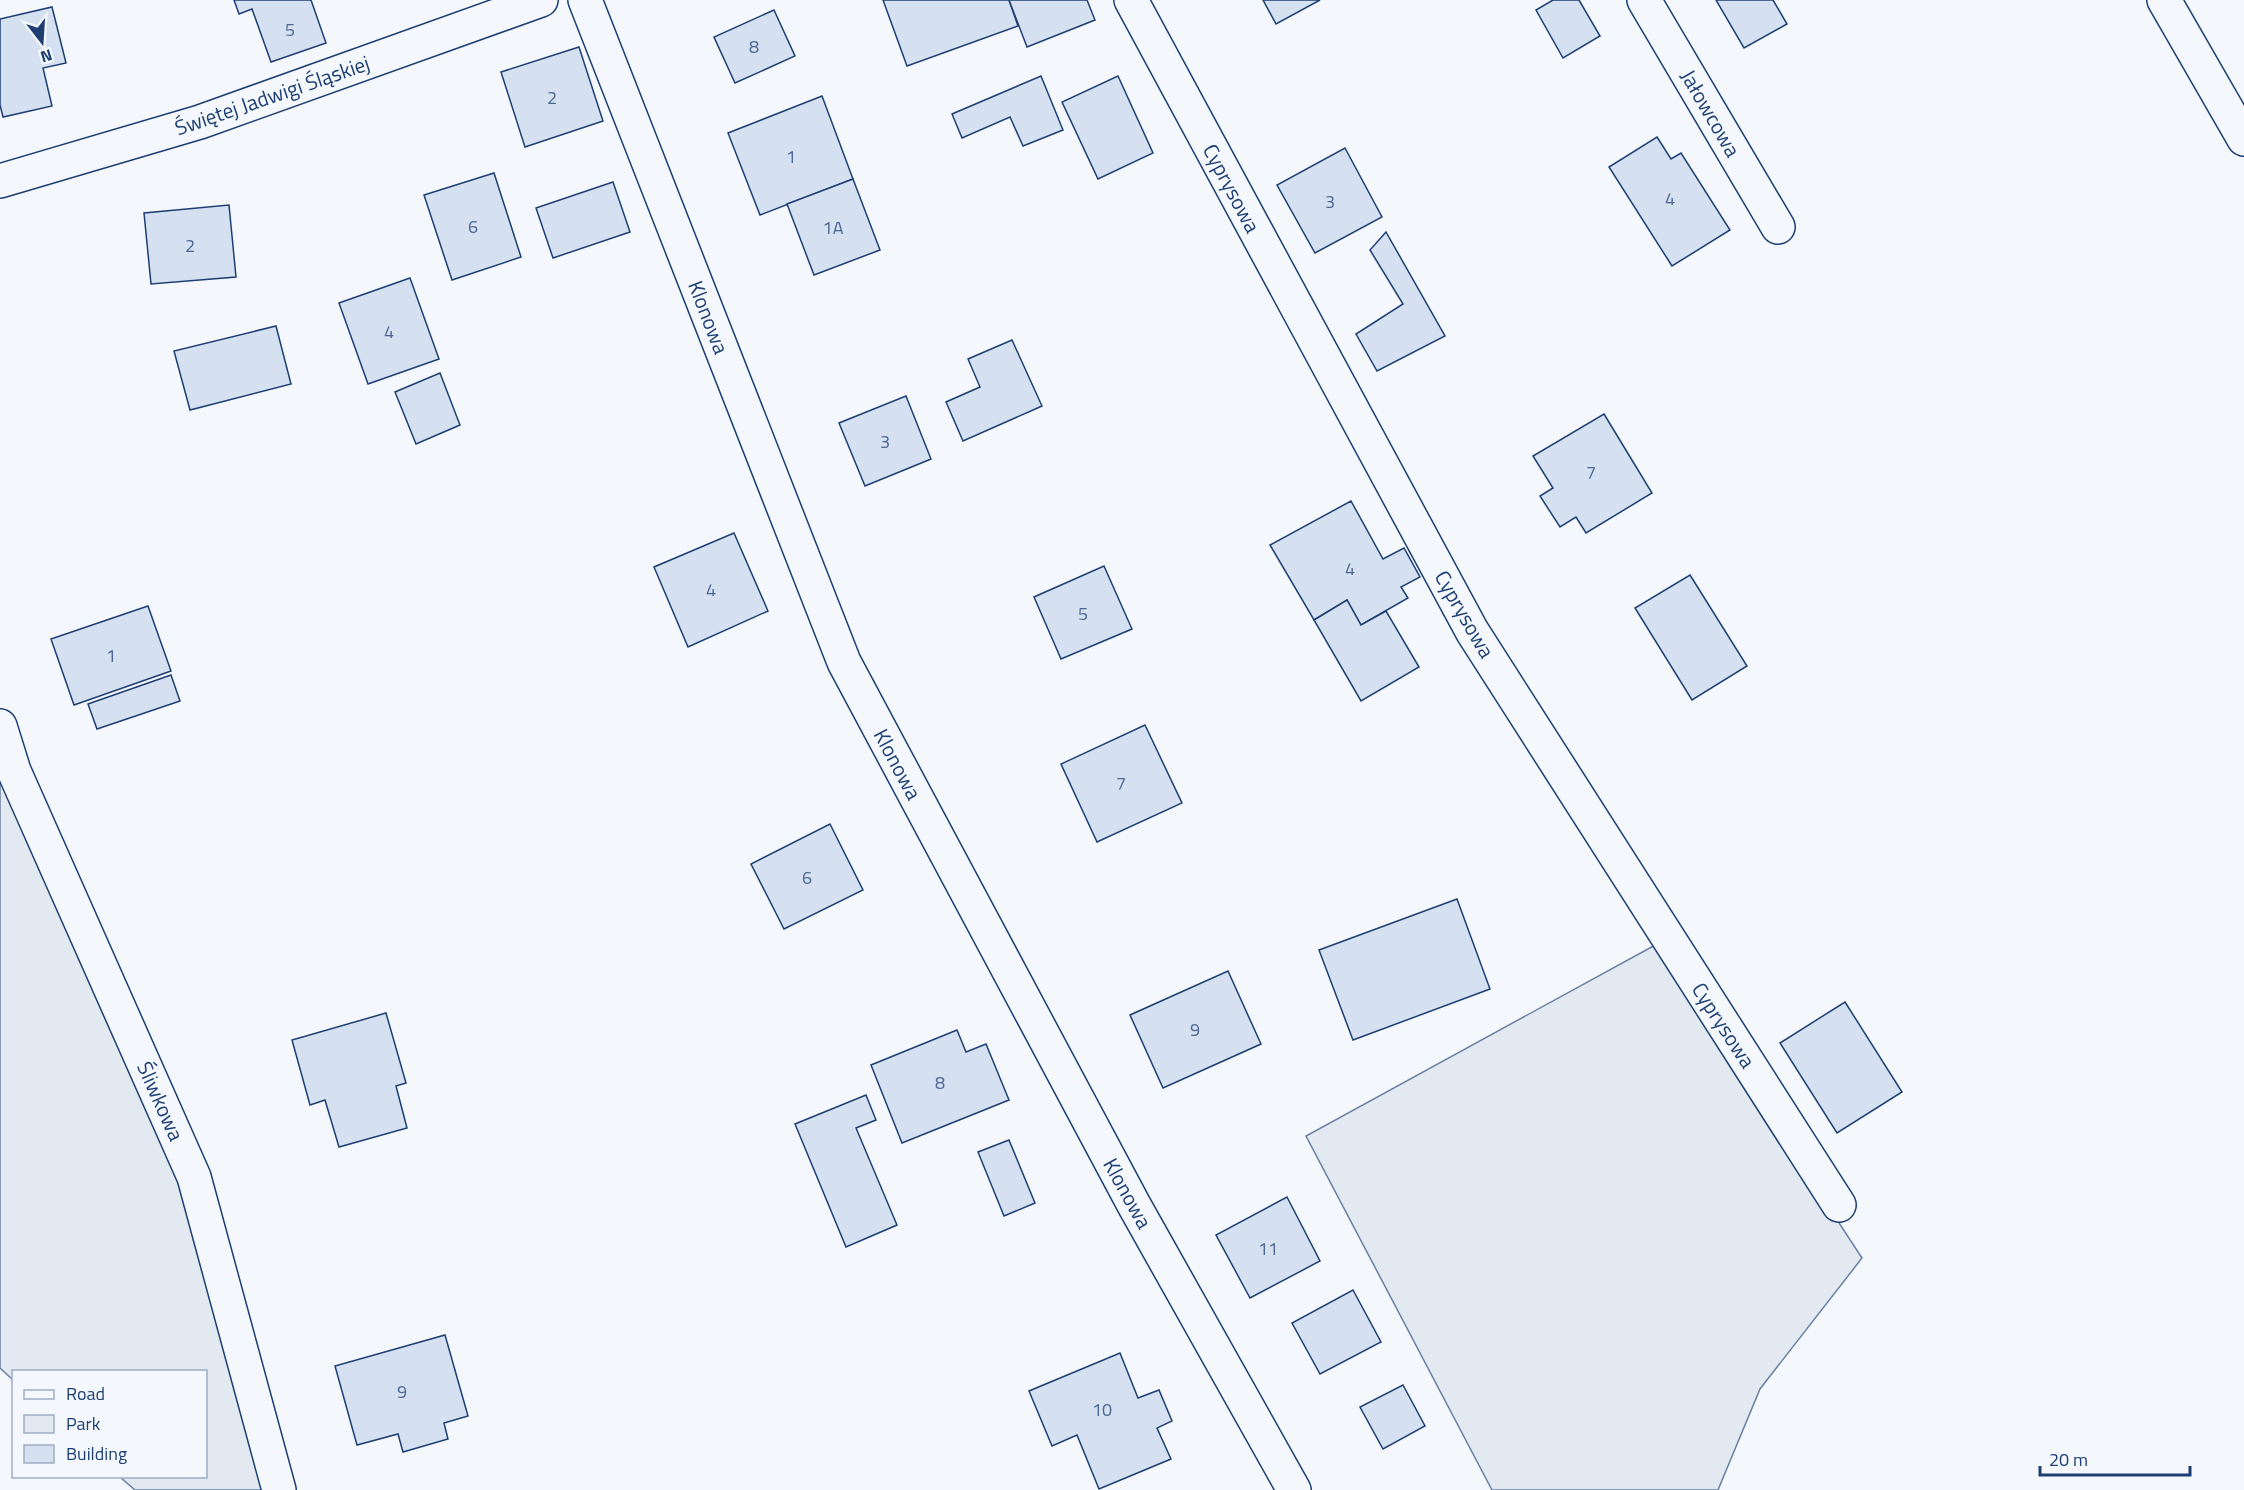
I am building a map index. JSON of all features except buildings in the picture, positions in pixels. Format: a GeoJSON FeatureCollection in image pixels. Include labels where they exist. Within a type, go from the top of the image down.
{"type":"FeatureCollection","features":[{"type":"Feature","properties":{"kind":"street","name":"Świętej Jadwigi Śląskiej"},"geometry":{"type":"LineString","coordinates":[[0,181],[200,122],[541,0]]}},
{"type":"Feature","properties":{"kind":"street","name":"Klonowa"},"geometry":{"type":"LineString","coordinates":[[585,0],[844,663],[1134,1205],[1294,1490]]}},
{"type":"Feature","properties":{"kind":"street","name":"Cyprysowa"},"geometry":{"type":"LineString","coordinates":[[1131,0],[1472,631],[1839,1205]]}},
{"type":"Feature","properties":{"kind":"street","name":"Jałowcowa"},"geometry":{"type":"LineString","coordinates":[[1644,0],[1778,227]]}},
{"type":"Feature","properties":{"kind":"street"},"geometry":{"type":"LineString","coordinates":[[2164,0],[2244,139]]}},
{"type":"Feature","properties":{"kind":"street","name":"Śliwkowa"},"geometry":{"type":"LineString","coordinates":[[0,726],[18,781],[194,1177],[279,1490]]}},
{"type":"Feature","properties":{"kind":"green space"},"geometry":{"type":"Polygon","coordinates":[[[0,726],[194,1177],[282,1490],[135,1490],[121,1478],[207,1478],[207,1370],[12,1370],[12,1379],[0,1368],[0,726]]]}},
{"type":"Feature","properties":{"kind":"green space"},"geometry":{"type":"Polygon","coordinates":[[[1657,944],[1862,1258],[1760,1389],[1718,1490],[1492,1490],[1306,1136],[1657,944]]]}}]}
